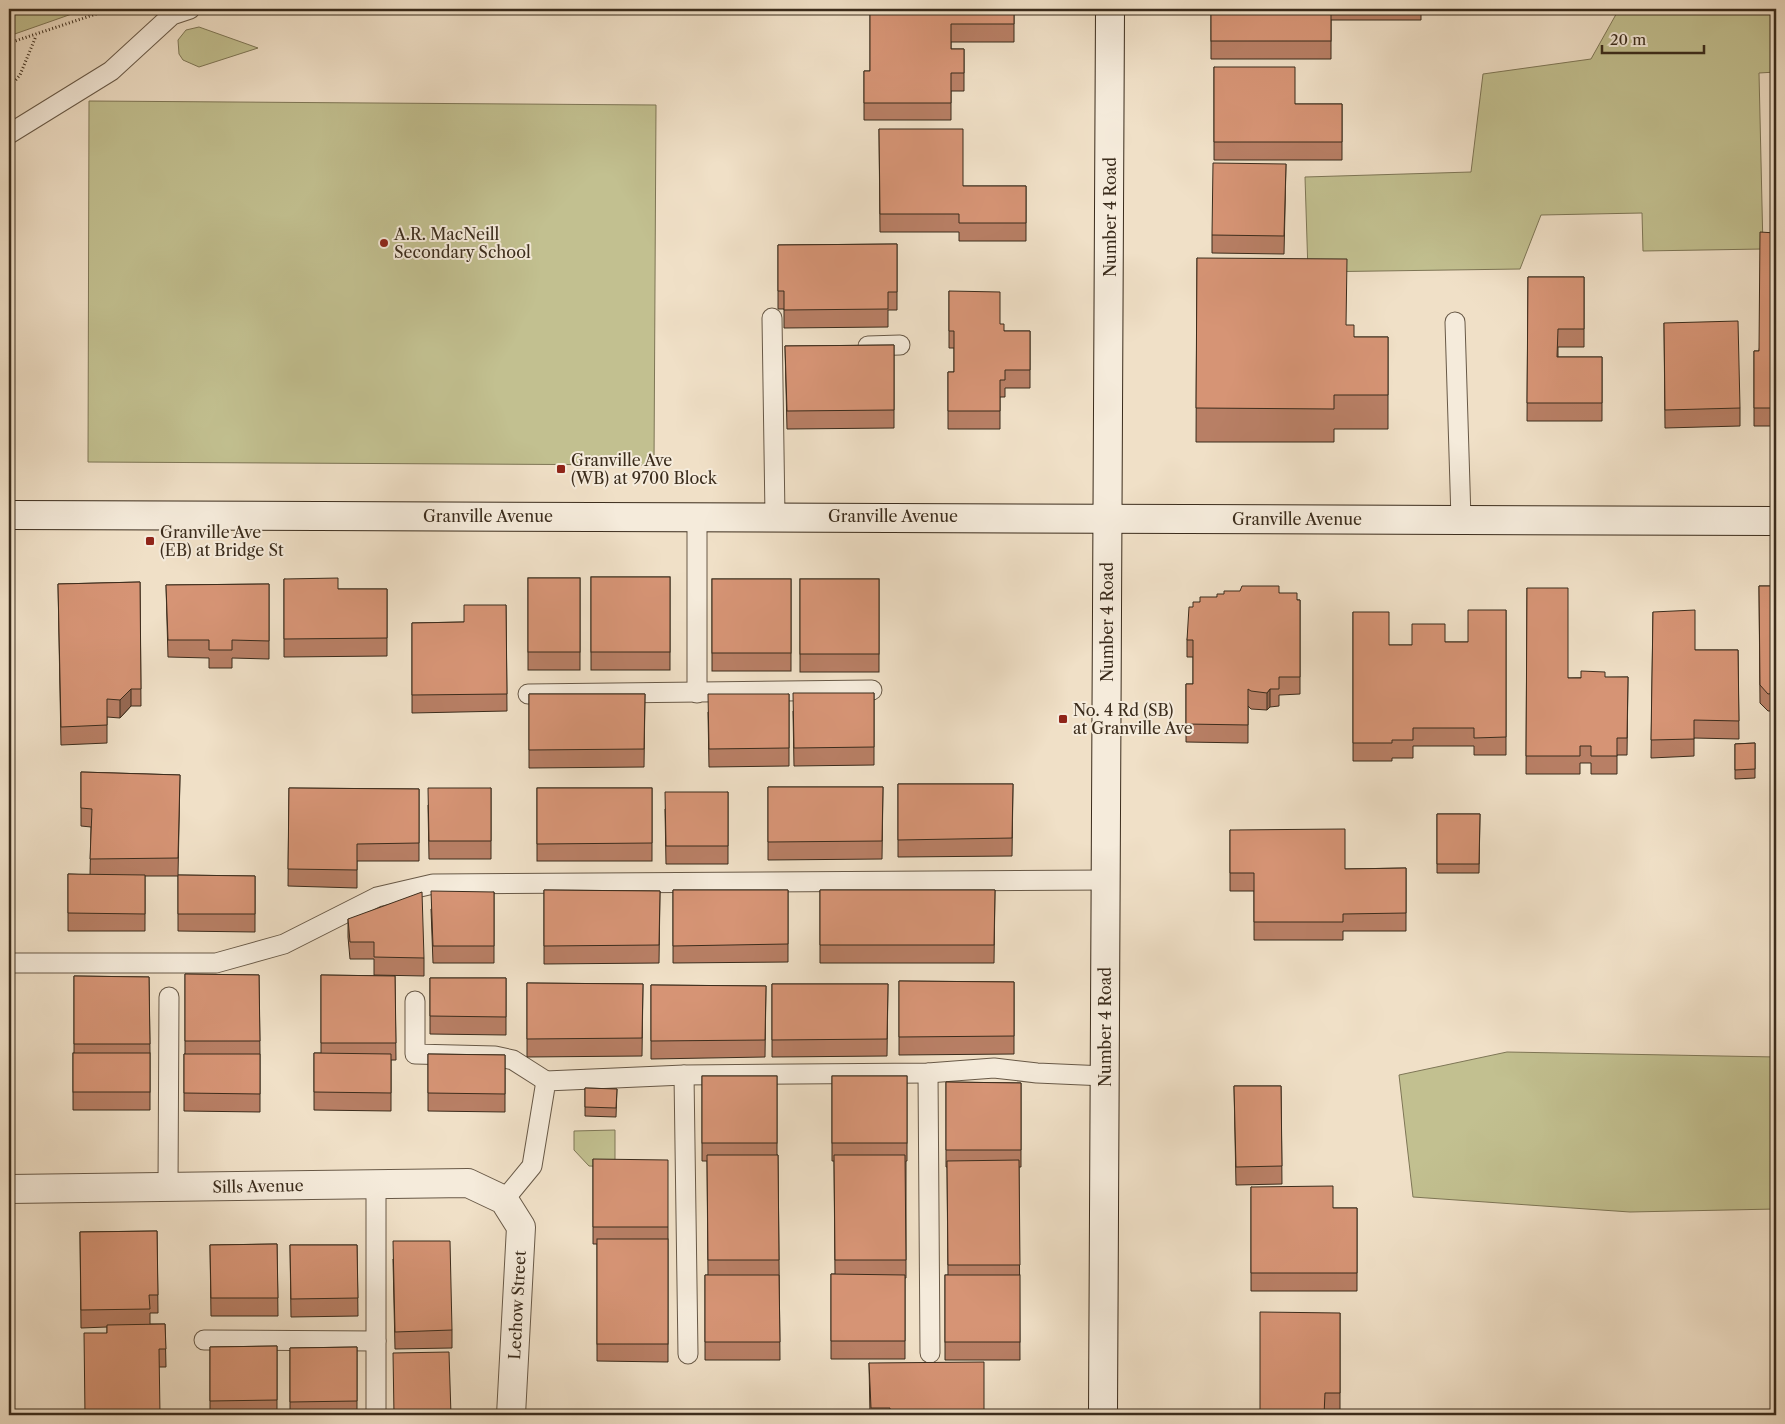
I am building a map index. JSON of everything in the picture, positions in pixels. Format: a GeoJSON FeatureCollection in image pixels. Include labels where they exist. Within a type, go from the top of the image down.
{"type":"FeatureCollection","features":[{"type":"Feature","properties":{"kind":"street","name":"Number 4 Road"},"geometry":{"type":"LineString","coordinates":[[1104,1415],[1110,9]]}},
{"type":"Feature","properties":{"kind":"street","name":"Granville Avenue"},"geometry":{"type":"LineString","coordinates":[[9,515],[775,516],[1776,521]]}},
{"type":"Feature","properties":{"kind":"street","name":"Sills Avenue"},"geometry":{"type":"LineString","coordinates":[[9,1189],[468,1183],[504,1200]]}},
{"type":"Feature","properties":{"kind":"street","name":"Lechow Street"},"geometry":{"type":"LineString","coordinates":[[504,1200],[521,1227],[511,1415]]}},
{"type":"Feature","properties":{"kind":"lane"},"geometry":{"type":"LineString","coordinates":[[9,134],[112,71],[170,12],[190,9]]}},
{"type":"Feature","properties":{"kind":"lane"},"geometry":{"type":"LineString","coordinates":[[772,318],[775,516]]}},
{"type":"Feature","properties":{"kind":"lane"},"geometry":{"type":"LineString","coordinates":[[1455,322],[1461,519]]}},
{"type":"Feature","properties":{"kind":"lane"},"geometry":{"type":"LineString","coordinates":[[772,346],[792,346]]}},
{"type":"Feature","properties":{"kind":"lane"},"geometry":{"type":"LineString","coordinates":[[851,346],[900,346]]}},
{"type":"Feature","properties":{"kind":"lane"},"geometry":{"type":"LineString","coordinates":[[697,516],[697,693]]}},
{"type":"Feature","properties":{"kind":"lane"},"geometry":{"type":"LineString","coordinates":[[528,694],[872,690]]}},
{"type":"Feature","properties":{"kind":"lane"},"geometry":{"type":"LineString","coordinates":[[9,963],[216,963],[284,944],[376,897],[433,884],[1106,880]]}},
{"type":"Feature","properties":{"kind":"lane"},"geometry":{"type":"LineString","coordinates":[[168,1187],[169,997]]}},
{"type":"Feature","properties":{"kind":"lane"},"geometry":{"type":"LineString","coordinates":[[415,1001],[415,1054],[495,1056],[513,1060],[546,1081],[684,1074],[928,1073],[994,1068],[1038,1073],[1105,1076]]}},
{"type":"Feature","properties":{"kind":"lane"},"geometry":{"type":"LineString","coordinates":[[928,1073],[930,1353]]}},
{"type":"Feature","properties":{"kind":"lane"},"geometry":{"type":"LineString","coordinates":[[684,1074],[688,1354]]}},
{"type":"Feature","properties":{"kind":"lane"},"geometry":{"type":"LineString","coordinates":[[504,1200],[532,1166],[546,1081]]}},
{"type":"Feature","properties":{"kind":"lane"},"geometry":{"type":"LineString","coordinates":[[376,1184],[376,1415]]}},
{"type":"Feature","properties":{"kind":"lane"},"geometry":{"type":"LineString","coordinates":[[204,1340],[376,1341]]}},
{"type":"Feature","properties":{"kind":"path"},"geometry":{"type":"LineString","coordinates":[[9,43],[111,9]]}},
{"type":"Feature","properties":{"kind":"path"},"geometry":{"type":"LineString","coordinates":[[9,88],[20,75],[36,35]]}},
{"type":"Feature","properties":{"kind":"shaded area"},"geometry":{"type":"Polygon","coordinates":[[[9,9],[86,9],[9,36],[9,9]]]}},
{"type":"Feature","properties":{"kind":"shaded area"},"geometry":{"type":"Polygon","coordinates":[[[1619,9],[1776,9],[1776,72],[1759,73],[1763,249],[1643,251],[1642,213],[1541,215],[1520,269],[1308,272],[1305,177],[1471,172],[1483,74],[1591,59],[1619,9]]]}},
{"type":"Feature","properties":{"kind":"shaded area"},"geometry":{"type":"Polygon","coordinates":[[[199,27],[258,48],[199,67],[183,60],[179,54],[178,40],[186,30],[199,27]]]}},
{"type":"Feature","properties":{"kind":"shaded area"},"geometry":{"type":"Polygon","coordinates":[[[89,101],[656,105],[654,465],[88,462],[89,101]]]}},
{"type":"Feature","properties":{"kind":"shaded area"},"geometry":{"type":"Polygon","coordinates":[[[1507,1052],[1776,1057],[1776,1209],[1630,1212],[1413,1197],[1399,1075],[1507,1052]]]}},
{"type":"Feature","properties":{"kind":"shaded area"},"geometry":{"type":"Polygon","coordinates":[[[615,1130],[615,1167],[589,1166],[574,1150],[574,1131],[615,1130]]]}},
{"type":"Feature","properties":{"kind":"building"},"geometry":{"type":"Polygon","coordinates":[[[870,9],[1014,9],[1014,24],[951,24],[951,49],[964,49],[964,73],[951,73],[951,103],[864,103],[864,71],[870,71],[870,9]]]}},
{"type":"Feature","properties":{"kind":"building"},"geometry":{"type":"Polygon","coordinates":[[[1211,9],[1331,9],[1331,41],[1211,41],[1211,9]]]}},
{"type":"Feature","properties":{"kind":"building"},"geometry":{"type":"Polygon","coordinates":[[[1214,67],[1295,67],[1295,104],[1342,104],[1342,142],[1214,142],[1214,67]]]}},
{"type":"Feature","properties":{"kind":"building"},"geometry":{"type":"Polygon","coordinates":[[[879,129],[963,129],[963,186],[1026,186],[1026,223],[959,223],[959,214],[880,214],[879,129]]]}},
{"type":"Feature","properties":{"kind":"building"},"geometry":{"type":"Polygon","coordinates":[[[1213,163],[1286,164],[1284,236],[1212,235],[1213,163]]]}},
{"type":"Feature","properties":{"kind":"building"},"geometry":{"type":"Polygon","coordinates":[[[1760,232],[1776,233],[1776,408],[1754,408],[1754,351],[1759,351],[1760,232]]]}},
{"type":"Feature","properties":{"kind":"building"},"geometry":{"type":"Polygon","coordinates":[[[897,244],[897,292],[888,292],[888,309],[784,310],[784,291],[778,291],[778,245],[897,244]]]}},
{"type":"Feature","properties":{"kind":"building"},"geometry":{"type":"Polygon","coordinates":[[[1197,258],[1347,259],[1346,325],[1354,325],[1354,337],[1388,337],[1388,395],[1334,395],[1334,409],[1196,408],[1197,258]]]}},
{"type":"Feature","properties":{"kind":"building"},"geometry":{"type":"Polygon","coordinates":[[[1528,277],[1584,277],[1584,329],[1558,329],[1557,357],[1602,357],[1602,403],[1527,403],[1528,277]]]}},
{"type":"Feature","properties":{"kind":"building"},"geometry":{"type":"Polygon","coordinates":[[[949,291],[1000,292],[1000,324],[1004,324],[1004,331],[1030,331],[1030,370],[1005,370],[1005,380],[1000,380],[1000,411],[948,411],[948,372],[954,372],[954,331],[949,331],[949,291]]]}},
{"type":"Feature","properties":{"kind":"building"},"geometry":{"type":"Polygon","coordinates":[[[1738,321],[1740,408],[1665,410],[1664,323],[1738,321]]]}},
{"type":"Feature","properties":{"kind":"building"},"geometry":{"type":"Polygon","coordinates":[[[894,345],[894,410],[787,411],[785,346],[894,345]]]}},
{"type":"Feature","properties":{"kind":"building"},"geometry":{"type":"Polygon","coordinates":[[[591,577],[670,577],[670,652],[591,652],[591,577]]]}},
{"type":"Feature","properties":{"kind":"building"},"geometry":{"type":"Polygon","coordinates":[[[338,578],[338,589],[387,589],[387,638],[284,639],[284,579],[338,578]]]}},
{"type":"Feature","properties":{"kind":"building"},"geometry":{"type":"Polygon","coordinates":[[[528,578],[580,578],[580,652],[528,652],[528,578]]]}},
{"type":"Feature","properties":{"kind":"building"},"geometry":{"type":"Polygon","coordinates":[[[712,579],[791,579],[791,653],[712,653],[712,579]]]}},
{"type":"Feature","properties":{"kind":"building"},"geometry":{"type":"Polygon","coordinates":[[[800,579],[879,579],[879,654],[800,654],[800,579]]]}},
{"type":"Feature","properties":{"kind":"building"},"geometry":{"type":"Polygon","coordinates":[[[140,582],[141,689],[131,689],[120,700],[107,699],[107,725],[61,727],[58,584],[140,582]]]}},
{"type":"Feature","properties":{"kind":"building"},"geometry":{"type":"Polygon","coordinates":[[[269,584],[269,641],[232,640],[232,650],[209,650],[209,640],[168,640],[166,585],[269,584]]]}},
{"type":"Feature","properties":{"kind":"building"},"geometry":{"type":"Polygon","coordinates":[[[1242,586],[1279,586],[1279,593],[1297,593],[1297,600],[1300,600],[1300,677],[1279,677],[1279,689],[1270,689],[1267,693],[1248,689],[1248,725],[1186,724],[1186,684],[1193,684],[1193,640],[1187,640],[1189,607],[1193,607],[1193,602],[1200,602],[1200,597],[1217,597],[1217,594],[1224,594],[1224,591],[1240,591],[1242,586]]]}},
{"type":"Feature","properties":{"kind":"building"},"geometry":{"type":"Polygon","coordinates":[[[1759,586],[1776,586],[1776,693],[1768,694],[1760,685],[1759,586]]]}},
{"type":"Feature","properties":{"kind":"building"},"geometry":{"type":"Polygon","coordinates":[[[1527,588],[1568,588],[1568,678],[1581,678],[1581,671],[1605,672],[1605,677],[1628,677],[1627,738],[1617,738],[1617,756],[1591,756],[1591,746],[1580,746],[1580,756],[1526,756],[1527,588]]]}},
{"type":"Feature","properties":{"kind":"building"},"geometry":{"type":"Polygon","coordinates":[[[464,605],[506,605],[507,694],[412,695],[412,623],[464,622],[464,605]]]}},
{"type":"Feature","properties":{"kind":"building"},"geometry":{"type":"Polygon","coordinates":[[[1468,610],[1506,610],[1506,737],[1474,738],[1474,728],[1413,728],[1413,740],[1392,740],[1392,743],[1353,743],[1353,612],[1389,612],[1389,645],[1412,645],[1412,624],[1445,624],[1445,642],[1468,642],[1468,610]]]}},
{"type":"Feature","properties":{"kind":"building"},"geometry":{"type":"Polygon","coordinates":[[[1695,610],[1695,650],[1738,650],[1739,721],[1694,720],[1694,739],[1651,740],[1653,612],[1695,610]]]}},
{"type":"Feature","properties":{"kind":"building"},"geometry":{"type":"Polygon","coordinates":[[[793,693],[874,693],[874,747],[794,748],[793,693]]]}},
{"type":"Feature","properties":{"kind":"building"},"geometry":{"type":"Polygon","coordinates":[[[529,694],[645,694],[644,749],[529,750],[529,694]]]}},
{"type":"Feature","properties":{"kind":"building"},"geometry":{"type":"Polygon","coordinates":[[[708,694],[789,694],[789,748],[709,749],[708,694]]]}},
{"type":"Feature","properties":{"kind":"building"},"geometry":{"type":"Polygon","coordinates":[[[1755,743],[1755,769],[1735,770],[1735,744],[1755,743]]]}},
{"type":"Feature","properties":{"kind":"building"},"geometry":{"type":"Polygon","coordinates":[[[81,772],[180,775],[178,858],[90,859],[92,809],[81,808],[81,772]]]}},
{"type":"Feature","properties":{"kind":"building"},"geometry":{"type":"Polygon","coordinates":[[[898,784],[1013,784],[1012,838],[898,840],[898,784]]]}},
{"type":"Feature","properties":{"kind":"building"},"geometry":{"type":"Polygon","coordinates":[[[768,787],[883,787],[882,841],[768,842],[768,787]]]}},
{"type":"Feature","properties":{"kind":"building"},"geometry":{"type":"Polygon","coordinates":[[[289,788],[419,789],[419,843],[357,844],[357,870],[288,869],[289,788]]]}},
{"type":"Feature","properties":{"kind":"building"},"geometry":{"type":"Polygon","coordinates":[[[428,788],[491,788],[491,841],[429,841],[428,788]]]}},
{"type":"Feature","properties":{"kind":"building"},"geometry":{"type":"Polygon","coordinates":[[[537,788],[652,788],[652,843],[537,844],[537,788]]]}},
{"type":"Feature","properties":{"kind":"building"},"geometry":{"type":"Polygon","coordinates":[[[665,792],[728,792],[728,846],[666,846],[665,792]]]}},
{"type":"Feature","properties":{"kind":"building"},"geometry":{"type":"Polygon","coordinates":[[[1437,814],[1480,814],[1479,864],[1437,864],[1437,814]]]}},
{"type":"Feature","properties":{"kind":"building"},"geometry":{"type":"Polygon","coordinates":[[[1345,829],[1345,869],[1406,868],[1406,913],[1343,914],[1343,922],[1254,922],[1254,873],[1230,873],[1230,830],[1345,829]]]}},
{"type":"Feature","properties":{"kind":"building"},"geometry":{"type":"Polygon","coordinates":[[[68,874],[145,875],[145,914],[68,913],[68,874]]]}},
{"type":"Feature","properties":{"kind":"building"},"geometry":{"type":"Polygon","coordinates":[[[178,875],[255,876],[255,914],[178,914],[178,875]]]}},
{"type":"Feature","properties":{"kind":"building"},"geometry":{"type":"Polygon","coordinates":[[[544,890],[660,891],[659,945],[544,946],[544,890]]]}},
{"type":"Feature","properties":{"kind":"building"},"geometry":{"type":"Polygon","coordinates":[[[673,890],[788,890],[788,944],[673,946],[673,890]]]}},
{"type":"Feature","properties":{"kind":"building"},"geometry":{"type":"Polygon","coordinates":[[[820,890],[995,890],[994,945],[820,945],[820,890]]]}},
{"type":"Feature","properties":{"kind":"building"},"geometry":{"type":"Polygon","coordinates":[[[431,891],[494,892],[494,946],[433,946],[431,891]]]}},
{"type":"Feature","properties":{"kind":"building"},"geometry":{"type":"Polygon","coordinates":[[[422,892],[424,958],[374,957],[374,942],[350,942],[348,919],[422,892]]]}},
{"type":"Feature","properties":{"kind":"building"},"geometry":{"type":"Polygon","coordinates":[[[185,974],[259,975],[260,1041],[185,1041],[185,974]]]}},
{"type":"Feature","properties":{"kind":"building"},"geometry":{"type":"Polygon","coordinates":[[[321,975],[395,976],[396,1043],[321,1043],[321,975]]]}},
{"type":"Feature","properties":{"kind":"building"},"geometry":{"type":"Polygon","coordinates":[[[74,976],[149,977],[150,1044],[74,1044],[74,976]]]}},
{"type":"Feature","properties":{"kind":"building"},"geometry":{"type":"Polygon","coordinates":[[[430,978],[506,978],[506,1017],[430,1016],[430,978]]]}},
{"type":"Feature","properties":{"kind":"building"},"geometry":{"type":"Polygon","coordinates":[[[899,981],[1014,982],[1014,1036],[899,1037],[899,981]]]}},
{"type":"Feature","properties":{"kind":"building"},"geometry":{"type":"Polygon","coordinates":[[[527,983],[643,984],[642,1038],[527,1039],[527,983]]]}},
{"type":"Feature","properties":{"kind":"building"},"geometry":{"type":"Polygon","coordinates":[[[772,984],[888,984],[887,1039],[772,1040],[772,984]]]}},
{"type":"Feature","properties":{"kind":"building"},"geometry":{"type":"Polygon","coordinates":[[[651,985],[766,986],[765,1040],[651,1041],[651,985]]]}},
{"type":"Feature","properties":{"kind":"building"},"geometry":{"type":"Polygon","coordinates":[[[73,1053],[150,1053],[150,1092],[73,1092],[73,1053]]]}},
{"type":"Feature","properties":{"kind":"building"},"geometry":{"type":"Polygon","coordinates":[[[314,1053],[391,1054],[391,1093],[314,1092],[314,1053]]]}},
{"type":"Feature","properties":{"kind":"building"},"geometry":{"type":"Polygon","coordinates":[[[184,1054],[260,1054],[260,1094],[184,1093],[184,1054]]]}},
{"type":"Feature","properties":{"kind":"building"},"geometry":{"type":"Polygon","coordinates":[[[428,1054],[505,1055],[505,1094],[428,1093],[428,1054]]]}},
{"type":"Feature","properties":{"kind":"building"},"geometry":{"type":"Polygon","coordinates":[[[702,1076],[777,1076],[777,1143],[702,1143],[702,1076]]]}},
{"type":"Feature","properties":{"kind":"building"},"geometry":{"type":"Polygon","coordinates":[[[832,1076],[907,1076],[907,1143],[832,1143],[832,1076]]]}},
{"type":"Feature","properties":{"kind":"building"},"geometry":{"type":"Polygon","coordinates":[[[946,1082],[1021,1083],[1021,1150],[946,1150],[946,1082]]]}},
{"type":"Feature","properties":{"kind":"building"},"geometry":{"type":"Polygon","coordinates":[[[1234,1086],[1281,1086],[1282,1166],[1236,1167],[1234,1086]]]}},
{"type":"Feature","properties":{"kind":"building"},"geometry":{"type":"Polygon","coordinates":[[[585,1088],[617,1089],[616,1108],[585,1107],[585,1088]]]}},
{"type":"Feature","properties":{"kind":"building"},"geometry":{"type":"Polygon","coordinates":[[[707,1155],[778,1155],[779,1260],[708,1260],[707,1155]]]}},
{"type":"Feature","properties":{"kind":"building"},"geometry":{"type":"Polygon","coordinates":[[[834,1155],[905,1155],[906,1260],[835,1260],[834,1155]]]}},
{"type":"Feature","properties":{"kind":"building"},"geometry":{"type":"Polygon","coordinates":[[[593,1159],[668,1160],[668,1227],[593,1227],[593,1159]]]}},
{"type":"Feature","properties":{"kind":"building"},"geometry":{"type":"Polygon","coordinates":[[[1019,1160],[1020,1265],[948,1265],[947,1161],[1019,1160]]]}},
{"type":"Feature","properties":{"kind":"building"},"geometry":{"type":"Polygon","coordinates":[[[1333,1186],[1333,1208],[1357,1208],[1357,1273],[1251,1273],[1251,1187],[1333,1186]]]}},
{"type":"Feature","properties":{"kind":"building"},"geometry":{"type":"Polygon","coordinates":[[[157,1231],[158,1295],[149,1295],[150,1309],[81,1310],[80,1232],[157,1231]]]}},
{"type":"Feature","properties":{"kind":"building"},"geometry":{"type":"Polygon","coordinates":[[[597,1239],[668,1239],[668,1344],[597,1344],[597,1239]]]}},
{"type":"Feature","properties":{"kind":"building"},"geometry":{"type":"Polygon","coordinates":[[[393,1241],[450,1241],[452,1330],[395,1332],[393,1241]]]}},
{"type":"Feature","properties":{"kind":"building"},"geometry":{"type":"Polygon","coordinates":[[[277,1244],[278,1298],[211,1298],[210,1245],[277,1244]]]}},
{"type":"Feature","properties":{"kind":"building"},"geometry":{"type":"Polygon","coordinates":[[[290,1245],[357,1245],[358,1298],[291,1299],[290,1245]]]}},
{"type":"Feature","properties":{"kind":"building"},"geometry":{"type":"Polygon","coordinates":[[[831,1274],[905,1275],[905,1341],[831,1341],[831,1274]]]}},
{"type":"Feature","properties":{"kind":"building"},"geometry":{"type":"Polygon","coordinates":[[[705,1275],[779,1275],[780,1342],[705,1342],[705,1275]]]}},
{"type":"Feature","properties":{"kind":"building"},"geometry":{"type":"Polygon","coordinates":[[[945,1275],[1020,1275],[1020,1342],[945,1342],[945,1275]]]}},
{"type":"Feature","properties":{"kind":"building"},"geometry":{"type":"Polygon","coordinates":[[[1260,1312],[1340,1313],[1340,1393],[1325,1393],[1324,1415],[1260,1415],[1260,1312]]]}},
{"type":"Feature","properties":{"kind":"building"},"geometry":{"type":"Polygon","coordinates":[[[165,1324],[166,1349],[159,1349],[160,1415],[85,1415],[84,1333],[107,1333],[107,1325],[165,1324]]]}},
{"type":"Feature","properties":{"kind":"building"},"geometry":{"type":"Polygon","coordinates":[[[277,1346],[277,1400],[210,1401],[210,1347],[277,1346]]]}},
{"type":"Feature","properties":{"kind":"building"},"geometry":{"type":"Polygon","coordinates":[[[357,1347],[357,1401],[290,1402],[290,1348],[357,1347]]]}},
{"type":"Feature","properties":{"kind":"building"},"geometry":{"type":"Polygon","coordinates":[[[449,1352],[451,1415],[394,1415],[393,1353],[449,1352]]]}},
{"type":"Feature","properties":{"kind":"building"},"geometry":{"type":"Polygon","coordinates":[[[984,1362],[984,1415],[890,1415],[890,1408],[871,1408],[869,1363],[984,1362]]]}},
{"type":"Feature","properties":{"kind":"place","name":"A.R. MacNeill Secondary School"},"geometry":{"type":"Point","coordinates":[384,243]}},
{"type":"Feature","properties":{"kind":"place","name":"Granville Ave (WB) at 9700 Block"},"geometry":{"type":"Point","coordinates":[561,469]}},
{"type":"Feature","properties":{"kind":"place","name":"Granville Ave (EB) at Bridge St"},"geometry":{"type":"Point","coordinates":[150,541]}},
{"type":"Feature","properties":{"kind":"place","name":"No. 4 Rd (SB) at Granville Ave"},"geometry":{"type":"Point","coordinates":[1063,719]}}]}
